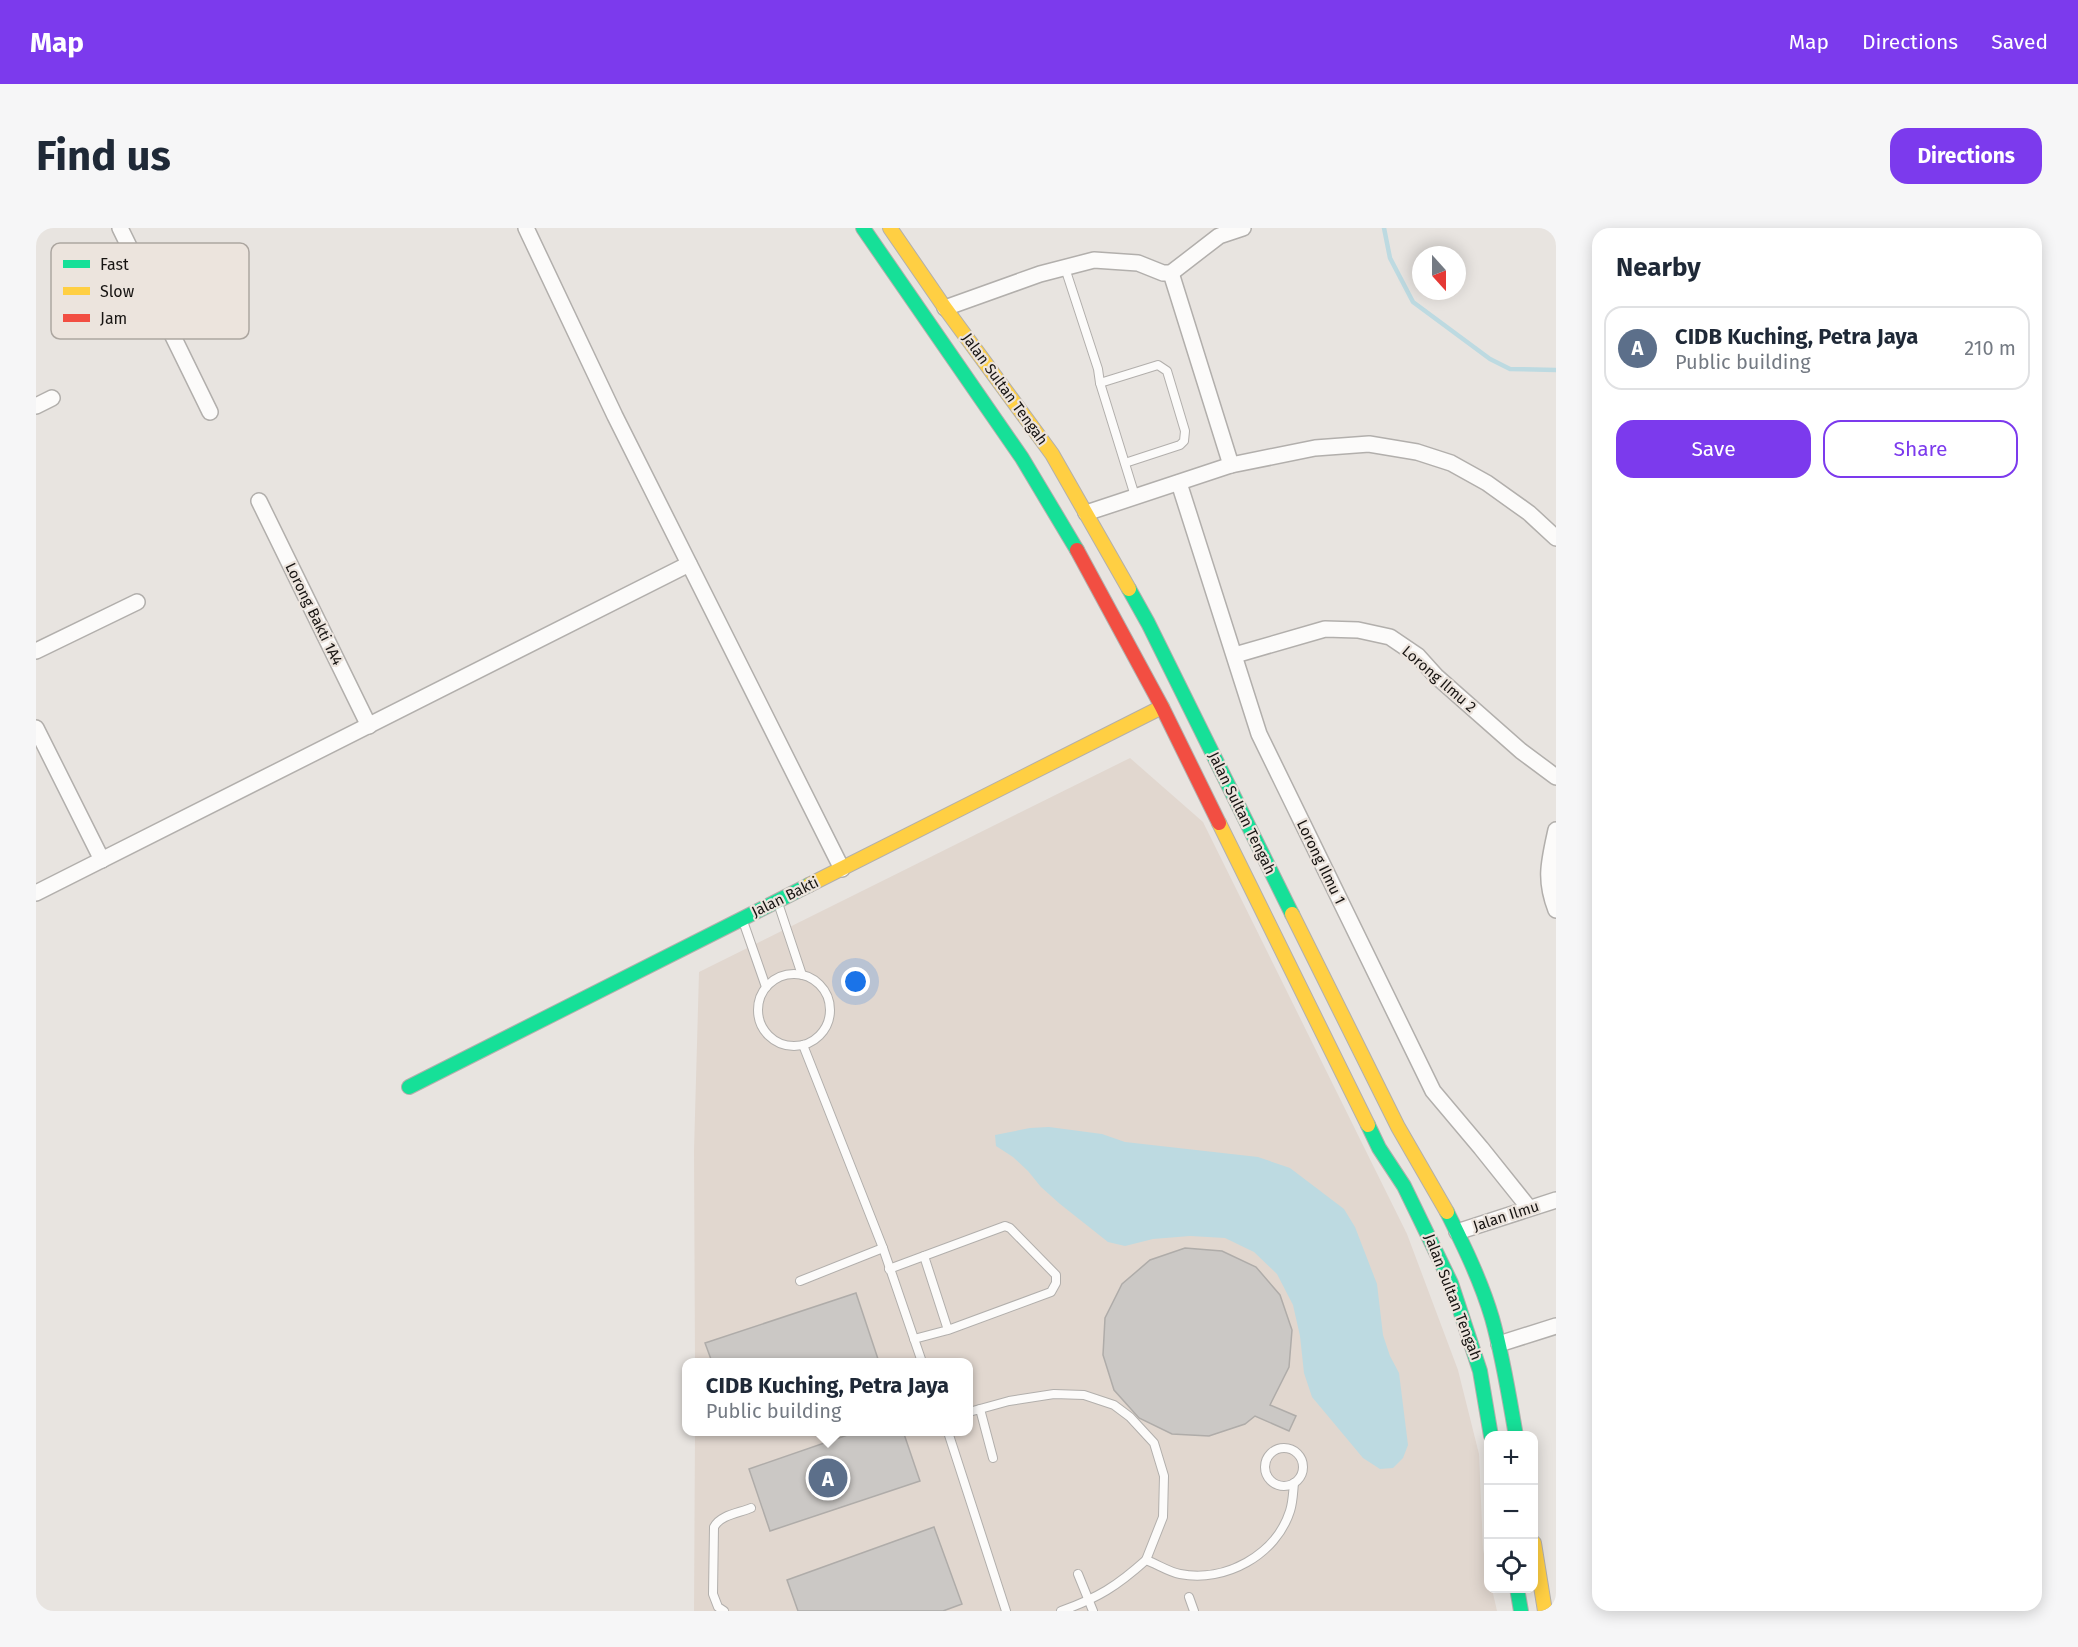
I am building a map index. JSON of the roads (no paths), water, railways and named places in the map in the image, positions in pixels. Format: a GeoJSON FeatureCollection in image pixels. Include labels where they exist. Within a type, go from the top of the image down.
{"type":"FeatureCollection","features":[{"type":"Feature","properties":{"kind":"main road","name":"Jalan Sultan Tengah"},"geometry":{"type":"LineString","coordinates":[[863,228],[1028,468],[1069,535],[1162,707],[1379,1148],[1404,1186],[1426,1228],[1450,1283],[1477,1360],[1490,1431]]}},
{"type":"Feature","properties":{"kind":"main road","name":"Jalan Sultan Tengah"},"geometry":{"type":"LineString","coordinates":[[890,228],[945,308],[1052,454],[1148,623],[1398,1127],[1420,1161],[1457,1232],[1480,1286],[1499,1344],[1515,1431]]}},
{"type":"Feature","properties":{"kind":"main road","name":"Jalan Bakti"},"geometry":{"type":"LineString","coordinates":[[409,1087],[1162,707]]}},
{"type":"Feature","properties":{"kind":"main road"},"geometry":{"type":"LineString","coordinates":[[1538,1571],[1545,1611]]}},
{"type":"Feature","properties":{"kind":"main road"},"geometry":{"type":"LineString","coordinates":[[1518,1593],[1521,1611]]}},
{"type":"Feature","properties":{"kind":"street"},"geometry":{"type":"LineString","coordinates":[[120,228],[127,243]]}},
{"type":"Feature","properties":{"kind":"street"},"geometry":{"type":"LineString","coordinates":[[526,228],[689,564],[842,869]]}},
{"type":"Feature","properties":{"kind":"street"},"geometry":{"type":"LineString","coordinates":[[945,308],[1041,274],[1094,260],[1138,263],[1163,273],[1171,273],[1219,236],[1243,228]]}},
{"type":"Feature","properties":{"kind":"street"},"geometry":{"type":"LineString","coordinates":[[1171,273],[1231,465]]}},
{"type":"Feature","properties":{"kind":"street"},"geometry":{"type":"LineString","coordinates":[[174,339],[210,412]]}},
{"type":"Feature","properties":{"kind":"street"},"geometry":{"type":"LineString","coordinates":[[36,406],[52,398]]}},
{"type":"Feature","properties":{"kind":"street"},"geometry":{"type":"LineString","coordinates":[[1086,513],[1231,465],[1315,448],[1369,444],[1417,452],[1451,463],[1487,483],[1529,513],[1556,538]]}},
{"type":"Feature","properties":{"kind":"street","name":"Lorong Ilmu 1"},"geometry":{"type":"LineString","coordinates":[[1179,483],[1259,734],[1433,1091],[1529,1208]]}},
{"type":"Feature","properties":{"kind":"street","name":"Lorong Bakti 1A4"},"geometry":{"type":"LineString","coordinates":[[259,501],[369,726]]}},
{"type":"Feature","properties":{"kind":"street"},"geometry":{"type":"LineString","coordinates":[[36,893],[689,564]]}},
{"type":"Feature","properties":{"kind":"street"},"geometry":{"type":"LineString","coordinates":[[36,651],[137,602]]}},
{"type":"Feature","properties":{"kind":"street","name":"Lorong Ilmu 2"},"geometry":{"type":"LineString","coordinates":[[1235,655],[1325,629],[1358,630],[1390,637],[1418,656],[1436,676],[1521,751],[1556,777]]}},
{"type":"Feature","properties":{"kind":"street"},"geometry":{"type":"LineString","coordinates":[[36,728],[102,860]]}},
{"type":"Feature","properties":{"kind":"street"},"geometry":{"type":"LineString","coordinates":[[1556,830],[1548,868],[1550,894],[1556,910]]}},
{"type":"Feature","properties":{"kind":"street","name":"Jalan Ilmu"},"geometry":{"type":"LineString","coordinates":[[1457,1232],[1556,1200]]}},
{"type":"Feature","properties":{"kind":"street"},"geometry":{"type":"LineString","coordinates":[[1499,1344],[1556,1326]]}},
{"type":"Feature","properties":{"kind":"lane"},"geometry":{"type":"LineString","coordinates":[[1065,268],[1098,369],[1100,384],[1135,496]]}},
{"type":"Feature","properties":{"kind":"lane"},"geometry":{"type":"LineString","coordinates":[[1100,384],[1158,365],[1167,371],[1185,431],[1184,441],[1180,445],[1125,463]]}},
{"type":"Feature","properties":{"kind":"lane"},"geometry":{"type":"LineString","coordinates":[[778,901],[802,975]]}},
{"type":"Feature","properties":{"kind":"lane"},"geometry":{"type":"LineString","coordinates":[[742,918],[766,987]]}},
{"type":"Feature","properties":{"kind":"lane"},"geometry":{"type":"LineString","coordinates":[[802,975],[813,979],[823,987],[829,998],[831,1010],[829,1022],[823,1032],[814,1040],[803,1045],[790,1046],[778,1043],[760,1024],[758,1011],[760,998],[766,987],[783,976],[802,975]]}},
{"type":"Feature","properties":{"kind":"lane"},"geometry":{"type":"LineString","coordinates":[[803,1045],[882,1248],[921,1358]]}},
{"type":"Feature","properties":{"kind":"lane"},"geometry":{"type":"LineString","coordinates":[[889,1269],[1005,1226],[1010,1228],[1056,1275],[1056,1283],[1051,1292],[948,1330],[914,1340]]}},
{"type":"Feature","properties":{"kind":"lane"},"geometry":{"type":"LineString","coordinates":[[800,1281],[882,1248]]}},
{"type":"Feature","properties":{"kind":"lane"},"geometry":{"type":"LineString","coordinates":[[924,1256],[948,1330]]}},
{"type":"Feature","properties":{"kind":"lane"},"geometry":{"type":"LineString","coordinates":[[973,1411],[1010,1401],[1054,1394],[1084,1395],[1114,1405],[1130,1417],[1154,1443],[1164,1476],[1163,1517],[1146,1560],[1119,1584],[1089,1601],[1060,1611]]}},
{"type":"Feature","properties":{"kind":"lane"},"geometry":{"type":"LineString","coordinates":[[980,1409],[993,1458]]}},
{"type":"Feature","properties":{"kind":"lane"},"geometry":{"type":"LineString","coordinates":[[950,1436],[1006,1611]]}},
{"type":"Feature","properties":{"kind":"lane"},"geometry":{"type":"LineString","coordinates":[[1146,1560],[1179,1574],[1209,1576],[1234,1569],[1258,1556],[1280,1530],[1290,1511],[1294,1484],[1303,1472],[1300,1458],[1289,1449],[1274,1452],[1266,1463],[1268,1478],[1280,1486],[1294,1484]]}},
{"type":"Feature","properties":{"kind":"lane"},"geometry":{"type":"LineString","coordinates":[[724,1611],[718,1607],[713,1594],[714,1527],[716,1522],[722,1518],[751,1509]]}},
{"type":"Feature","properties":{"kind":"lane"},"geometry":{"type":"LineString","coordinates":[[1078,1574],[1093,1611]]}},
{"type":"Feature","properties":{"kind":"lane"},"geometry":{"type":"LineString","coordinates":[[1189,1597],[1194,1611]]}},
{"type":"Feature","properties":{"kind":"water"},"geometry":{"type":"Polygon","coordinates":[[[1049,1127],[1102,1134],[1125,1142],[1258,1157],[1290,1168],[1344,1209],[1355,1227],[1377,1284],[1383,1335],[1399,1373],[1408,1445],[1403,1458],[1393,1468],[1380,1469],[1363,1458],[1312,1397],[1304,1373],[1300,1336],[1293,1305],[1277,1274],[1254,1252],[1225,1238],[1190,1236],[1153,1239],[1125,1246],[1108,1242],[1041,1187],[1013,1157],[996,1146],[995,1135],[1049,1127]]]}},
{"type":"Feature","properties":{"kind":"waterway"},"geometry":{"type":"LineString","coordinates":[[1384,228],[1390,258],[1413,302],[1490,359],[1510,369],[1556,370]]}},
{"type":"Feature","properties":{"kind":"place","name":"CIDB Kuching, Petra Jaya"},"geometry":{"type":"Point","coordinates":[828,1478]}}]}
